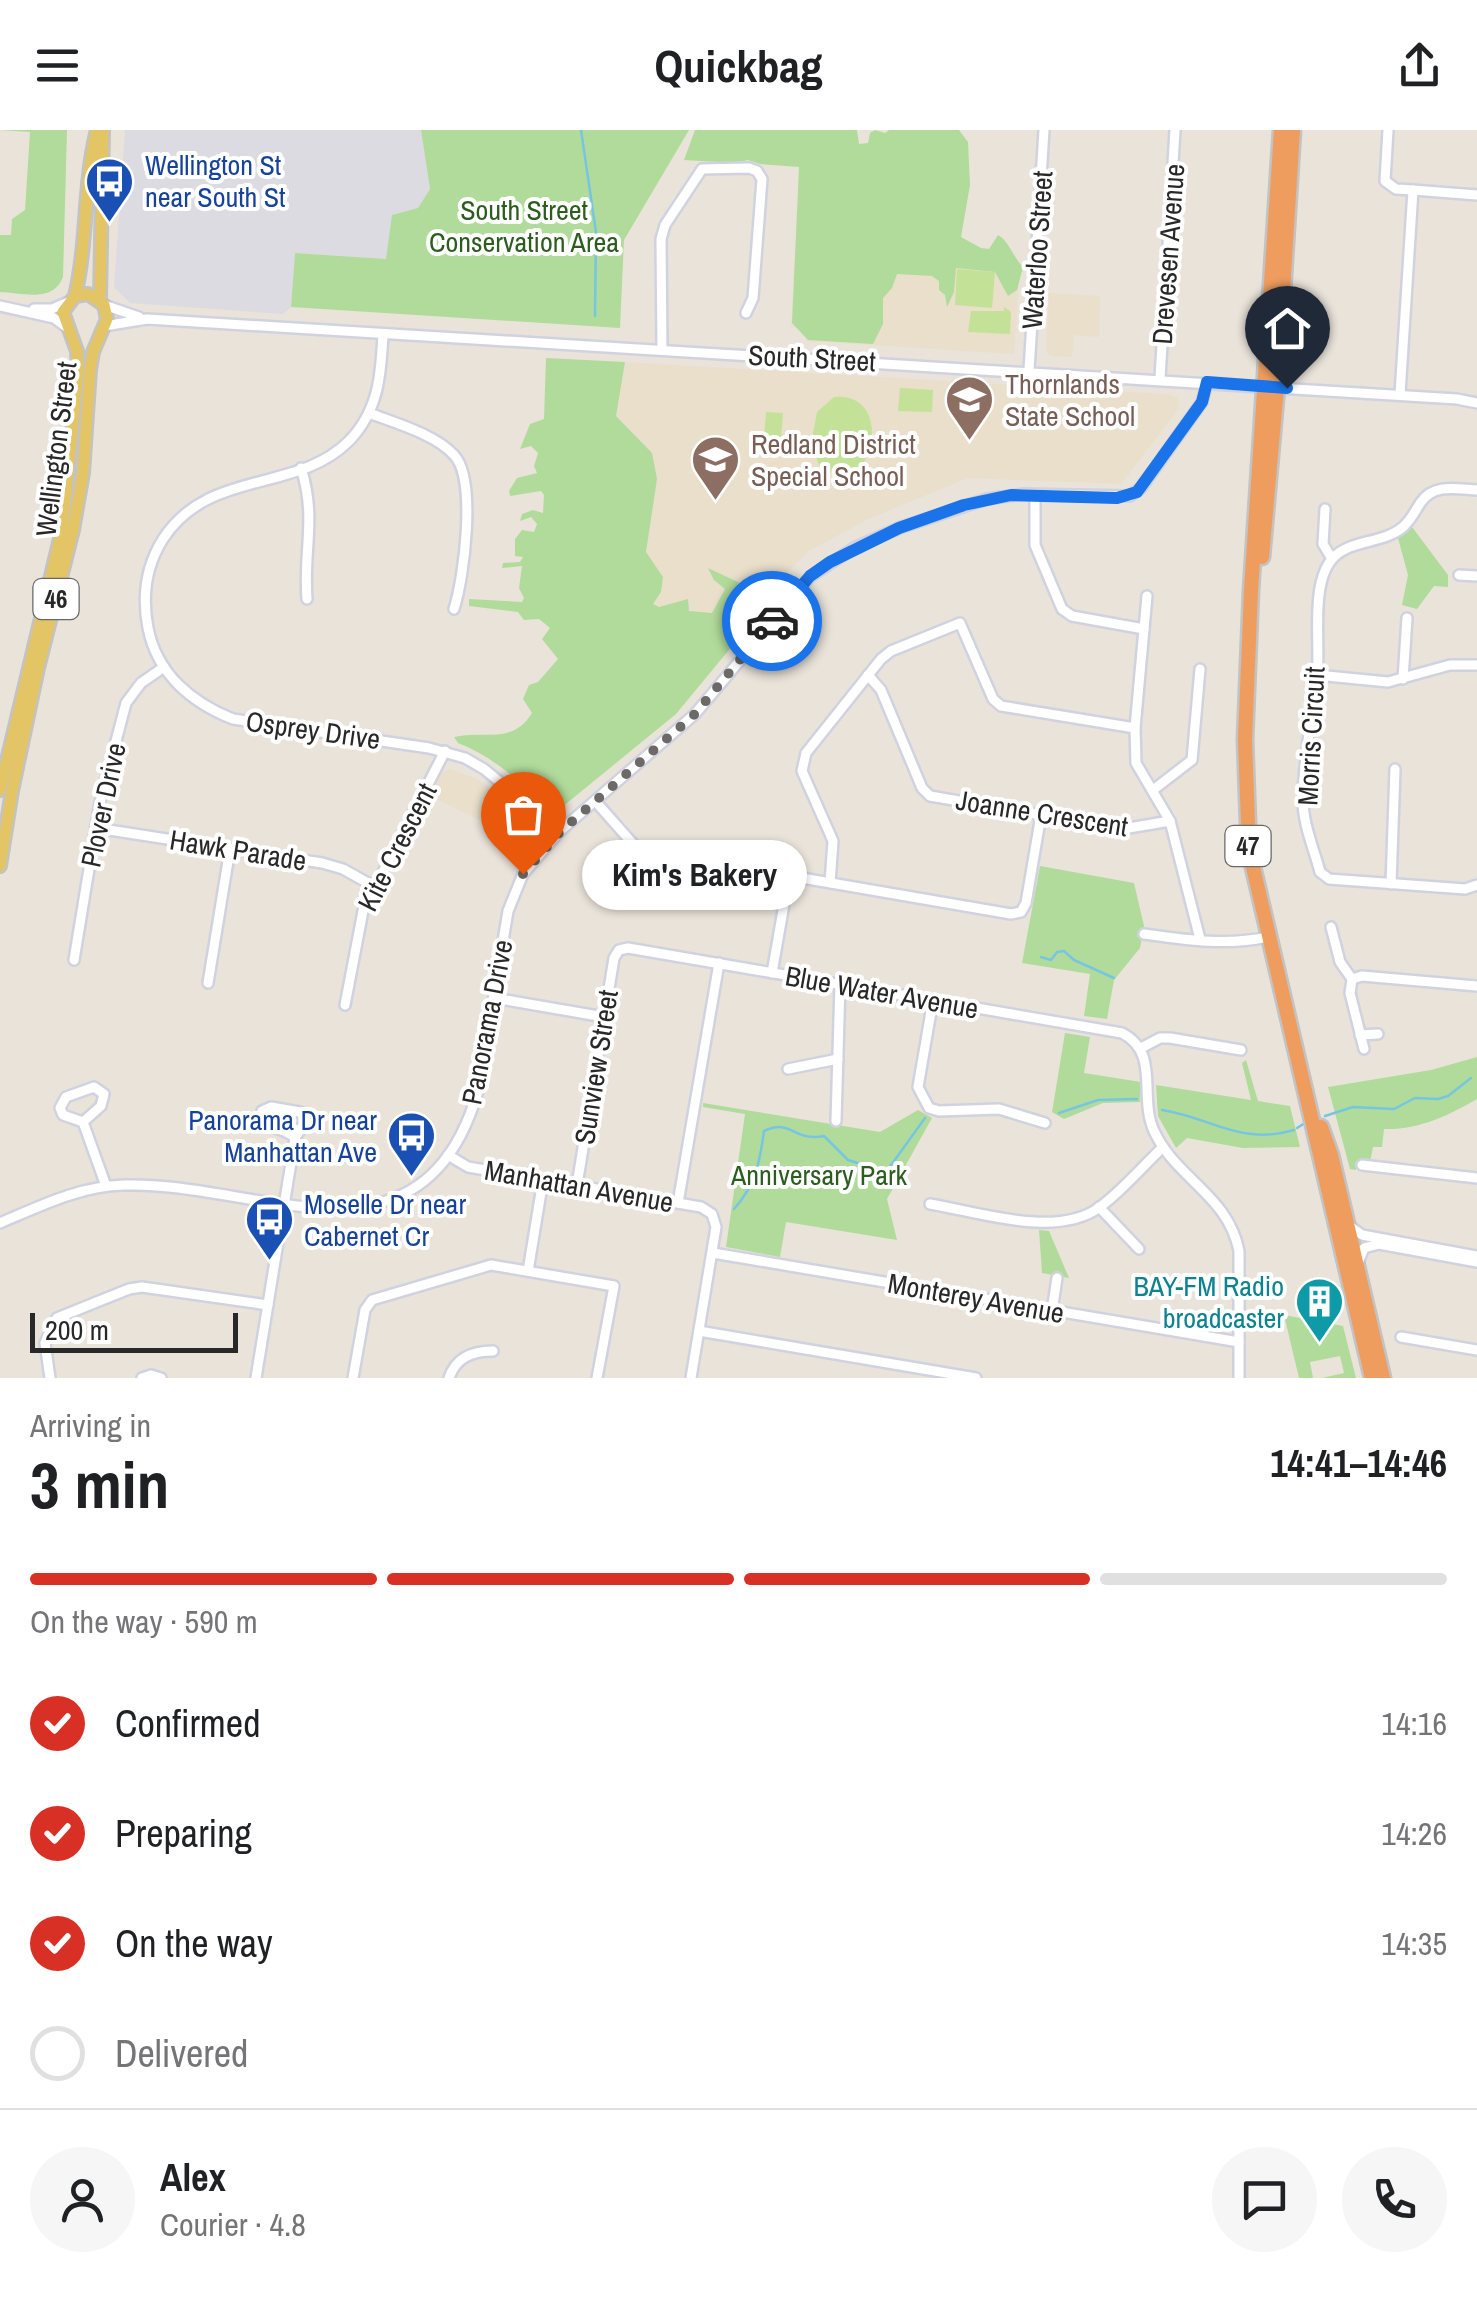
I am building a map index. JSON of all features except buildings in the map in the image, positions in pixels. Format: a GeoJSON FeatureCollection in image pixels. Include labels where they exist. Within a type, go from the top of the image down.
{"type":"FeatureCollection","features":[{"type":"Feature","properties":{"kind":"highway","name":"47"},"geometry":{"type":"LineString","coordinates":[[1270,386],[1281,130]]}},
{"type":"Feature","properties":{"kind":"highway","name":"47"},"geometry":{"type":"LineString","coordinates":[[1293,130],[1252,617],[1245,801],[1249,850],[1268,937],[1339,1215],[1372,1378]]}},
{"type":"Feature","properties":{"kind":"highway","name":"47"},"geometry":{"type":"LineString","coordinates":[[1301,1070],[1331,1155],[1324,1159],[1383,1378]]}},
{"type":"Feature","properties":{"kind":"main road","name":"Wellington Street"},"geometry":{"type":"LineString","coordinates":[[0,790],[68,495],[78,351],[64,312],[82,268],[90,154],[100,130]]}},
{"type":"Feature","properties":{"kind":"main road","name":"Wellington Street"},"geometry":{"type":"LineString","coordinates":[[0,866],[15,777],[83,473],[90,370],[102,329],[100,130]]}},
{"type":"Feature","properties":{"kind":"main road"},"geometry":{"type":"LineString","coordinates":[[72,299],[88,294],[102,302]]}},
{"type":"Feature","properties":{"kind":"main road","name":"Wellington Street"},"geometry":{"type":"LineString","coordinates":[[68,329],[86,338],[102,329]]}},
{"type":"Feature","properties":{"kind":"street","name":"Waterloo Street"},"geometry":{"type":"LineString","coordinates":[[1029,370],[1044,130]]}},
{"type":"Feature","properties":{"kind":"street","name":"Drevesen Avenue"},"geometry":{"type":"LineString","coordinates":[[1160,378],[1176,130]]}},
{"type":"Feature","properties":{"kind":"street"},"geometry":{"type":"LineString","coordinates":[[1388,130],[1386,182],[1396,189],[1477,195]]}},
{"type":"Feature","properties":{"kind":"street"},"geometry":{"type":"LineString","coordinates":[[662,348],[662,232],[697,175],[707,168],[749,168],[762,179],[753,298],[746,313]]}},
{"type":"Feature","properties":{"kind":"street"},"geometry":{"type":"LineString","coordinates":[[1400,394],[1412,190]]}},
{"type":"Feature","properties":{"kind":"street"},"geometry":{"type":"LineString","coordinates":[[22,310],[52,309],[72,299]]}},
{"type":"Feature","properties":{"kind":"street","name":"South Street"},"geometry":{"type":"LineString","coordinates":[[102,302],[147,319]]}},
{"type":"Feature","properties":{"kind":"street"},"geometry":{"type":"LineString","coordinates":[[0,306],[54,318],[68,329]]}},
{"type":"Feature","properties":{"kind":"street","name":"South Street"},"geometry":{"type":"LineString","coordinates":[[102,329],[147,319],[1160,378],[1400,394],[1477,404]]}},
{"type":"Feature","properties":{"kind":"street","name":"Osprey Drive"},"geometry":{"type":"LineString","coordinates":[[384,334],[381,378],[370,412],[334,454],[302,468],[219,492],[185,512],[170,529],[157,549],[145,591],[149,634],[164,668],[192,699],[233,718],[446,751],[484,768],[560,832]]}},
{"type":"Feature","properties":{"kind":"street","name":"Panorama Drive"},"geometry":{"type":"LineString","coordinates":[[0,1226],[44,1204],[106,1186],[146,1185],[336,1210],[370,1205],[413,1186],[448,1155],[471,1114],[508,911],[534,858],[695,714],[792,596],[830,562],[899,528],[964,505],[1011,495],[1117,498],[1137,492],[1202,402],[1207,382]]}},
{"type":"Feature","properties":{"kind":"street"},"geometry":{"type":"LineString","coordinates":[[370,412],[440,444],[456,456],[464,471],[467,489],[460,588],[454,609]]}},
{"type":"Feature","properties":{"kind":"street"},"geometry":{"type":"LineString","coordinates":[[302,468],[311,514],[305,572],[307,599]]}},
{"type":"Feature","properties":{"kind":"street"},"geometry":{"type":"LineString","coordinates":[[1416,484],[1427,496]]}},
{"type":"Feature","properties":{"kind":"street"},"geometry":{"type":"LineString","coordinates":[[1325,510],[1323,544],[1332,559],[1352,546],[1391,535],[1427,496],[1445,488],[1477,490]]}},
{"type":"Feature","properties":{"kind":"street"},"geometry":{"type":"LineString","coordinates":[[1035,495],[1035,545],[1062,610],[1072,616],[1144,629]]}},
{"type":"Feature","properties":{"kind":"street","name":"Morris Circuit"},"geometry":{"type":"LineString","coordinates":[[1332,559],[1321,585],[1317,674],[1303,797],[1320,872],[1329,879],[1465,889],[1477,885]]}},
{"type":"Feature","properties":{"kind":"street"},"geometry":{"type":"LineString","coordinates":[[1459,575],[1477,576]]}},
{"type":"Feature","properties":{"kind":"street"},"geometry":{"type":"LineString","coordinates":[[1146,596],[1136,763],[1170,821],[1200,939]]}},
{"type":"Feature","properties":{"kind":"street"},"geometry":{"type":"LineString","coordinates":[[1403,679],[1407,618]]}},
{"type":"Feature","properties":{"kind":"street"},"geometry":{"type":"LineString","coordinates":[[830,883],[834,842],[802,771],[802,761],[891,651],[960,623],[992,699],[1000,706],[1136,728]]}},
{"type":"Feature","properties":{"kind":"street"},"geometry":{"type":"LineString","coordinates":[[1317,674],[1388,682],[1450,665],[1477,665]]}},
{"type":"Feature","properties":{"kind":"street","name":"Plover Drive"},"geometry":{"type":"LineString","coordinates":[[74,960],[96,828],[126,704],[141,683],[164,668]]}},
{"type":"Feature","properties":{"kind":"street"},"geometry":{"type":"LineString","coordinates":[[1153,790],[1192,760],[1200,669]]}},
{"type":"Feature","properties":{"kind":"street","name":"Joanne Crescent"},"geometry":{"type":"LineString","coordinates":[[868,675],[881,690],[922,788],[930,796],[1123,829],[1170,821]]}},
{"type":"Feature","properties":{"kind":"street","name":"Kite Crescent"},"geometry":{"type":"LineString","coordinates":[[345,1005],[357,929],[446,751]]}},
{"type":"Feature","properties":{"kind":"street"},"geometry":{"type":"LineString","coordinates":[[1391,884],[1395,769]]}},
{"type":"Feature","properties":{"kind":"street"},"geometry":{"type":"LineString","coordinates":[[596,802],[639,849],[1011,914],[1020,912],[1026,903],[1041,815]]}},
{"type":"Feature","properties":{"kind":"street","name":"Hawk Parade"},"geometry":{"type":"LineString","coordinates":[[96,828],[322,864],[375,887]]}},
{"type":"Feature","properties":{"kind":"street"},"geometry":{"type":"LineString","coordinates":[[208,983],[230,849]]}},
{"type":"Feature","properties":{"kind":"street"},"geometry":{"type":"LineString","coordinates":[[772,972],[789,876]]}},
{"type":"Feature","properties":{"kind":"street"},"geometry":{"type":"LineString","coordinates":[[1331,927],[1340,962],[1352,979],[1350,993],[1364,1049]]}},
{"type":"Feature","properties":{"kind":"street"},"geometry":{"type":"LineString","coordinates":[[1144,934],[1222,944],[1268,937]]}},
{"type":"Feature","properties":{"kind":"street","name":"Blue Water Avenue"},"geometry":{"type":"LineString","coordinates":[[618,950],[628,948],[1122,1033],[1141,1048]]}},
{"type":"Feature","properties":{"kind":"street","name":"Sunview Street"},"geometry":{"type":"LineString","coordinates":[[577,1185],[618,950]]}},
{"type":"Feature","properties":{"kind":"street"},"geometry":{"type":"LineString","coordinates":[[678,1203],[719,964]]}},
{"type":"Feature","properties":{"kind":"street"},"geometry":{"type":"LineString","coordinates":[[1352,979],[1362,976],[1477,986]]}},
{"type":"Feature","properties":{"kind":"street"},"geometry":{"type":"LineString","coordinates":[[836,1121],[840,984]]}},
{"type":"Feature","properties":{"kind":"street"},"geometry":{"type":"LineString","coordinates":[[494,998],[604,1017]]}},
{"type":"Feature","properties":{"kind":"street"},"geometry":{"type":"LineString","coordinates":[[933,1000],[918,1087],[929,1108],[1000,1109],[1045,1124]]}},
{"type":"Feature","properties":{"kind":"street"},"geometry":{"type":"LineString","coordinates":[[1360,1034],[1378,1034]]}},
{"type":"Feature","properties":{"kind":"street"},"geometry":{"type":"LineString","coordinates":[[1239,1378],[1240,1251],[1232,1223],[1163,1147],[1149,1118],[1147,1064],[1141,1048],[1170,1038],[1241,1050]]}},
{"type":"Feature","properties":{"kind":"street"},"geometry":{"type":"LineString","coordinates":[[788,1070],[838,1059]]}},
{"type":"Feature","properties":{"kind":"street"},"geometry":{"type":"LineString","coordinates":[[88,1088],[101,1090],[104,1101],[83,1122],[63,1115],[62,1101],[88,1088]]}},
{"type":"Feature","properties":{"kind":"street"},"geometry":{"type":"LineString","coordinates":[[256,1378],[295,1138],[306,1120],[304,1115],[271,1107],[262,1111],[262,1121],[290,1132],[295,1138]]}},
{"type":"Feature","properties":{"kind":"street"},"geometry":{"type":"LineString","coordinates":[[83,1122],[106,1186]]}},
{"type":"Feature","properties":{"kind":"street"},"geometry":{"type":"LineString","coordinates":[[930,1204],[1046,1223],[1072,1220],[1100,1208],[1163,1147]]}},
{"type":"Feature","properties":{"kind":"street"},"geometry":{"type":"LineString","coordinates":[[1377,1166],[1379,1152]]}},
{"type":"Feature","properties":{"kind":"street","name":"Manhattan Avenue"},"geometry":{"type":"LineString","coordinates":[[448,1155],[468,1166],[700,1207],[712,1214],[716,1227],[713,1254]]}},
{"type":"Feature","properties":{"kind":"street"},"geometry":{"type":"LineString","coordinates":[[1362,1165],[1477,1178]]}},
{"type":"Feature","properties":{"kind":"street"},"geometry":{"type":"LineString","coordinates":[[528,1271],[543,1180]]}},
{"type":"Feature","properties":{"kind":"street"},"geometry":{"type":"LineString","coordinates":[[1100,1208],[1139,1249]]}},
{"type":"Feature","properties":{"kind":"street"},"geometry":{"type":"LineString","coordinates":[[1339,1215],[1362,1234],[1477,1259]]}},
{"type":"Feature","properties":{"kind":"street"},"geometry":{"type":"LineString","coordinates":[[1356,1268],[1364,1248],[1378,1244],[1477,1259]]}},
{"type":"Feature","properties":{"kind":"street"},"geometry":{"type":"LineString","coordinates":[[691,1378],[713,1254]]}},
{"type":"Feature","properties":{"kind":"street","name":"Monterey Avenue"},"geometry":{"type":"LineString","coordinates":[[713,1254],[1239,1342]]}},
{"type":"Feature","properties":{"kind":"street"},"geometry":{"type":"LineString","coordinates":[[353,1378],[365,1310],[372,1300],[481,1266],[614,1286],[597,1378]]}},
{"type":"Feature","properties":{"kind":"street"},"geometry":{"type":"LineString","coordinates":[[1052,1311],[1057,1278]]}},
{"type":"Feature","properties":{"kind":"street"},"geometry":{"type":"LineString","coordinates":[[50,1378],[46,1344],[58,1318],[129,1289],[142,1287],[268,1305]]}},
{"type":"Feature","properties":{"kind":"street"},"geometry":{"type":"LineString","coordinates":[[699,1331],[976,1378]]}},
{"type":"Feature","properties":{"kind":"street"},"geometry":{"type":"LineString","coordinates":[[1401,1336],[1477,1350]]}},
{"type":"Feature","properties":{"kind":"street"},"geometry":{"type":"LineString","coordinates":[[449,1378],[458,1361],[478,1351],[493,1351]]}},
{"type":"Feature","properties":{"kind":"street"},"geometry":{"type":"LineString","coordinates":[[142,1378],[162,1378]]}},
{"type":"Feature","properties":{"kind":"shaded area"},"geometry":{"type":"Polygon","coordinates":[[[125,130],[421,130],[430,189],[386,259],[295,253],[291,307],[283,314],[130,303],[114,287],[125,130]]]}},
{"type":"Feature","properties":{"kind":"shaded area","name":"Thornlands State School"},"geometry":{"type":"Polygon","coordinates":[[[795,249],[1020,263],[1014,354],[806,341],[807,328],[791,327],[795,249]]]}},
{"type":"Feature","properties":{"kind":"shaded area"},"geometry":{"type":"Polygon","coordinates":[[[1049,293],[1100,296],[1099,337],[1074,335],[1072,357],[1046,352],[1049,293]]]}},
{"type":"Feature","properties":{"kind":"shaded area"},"geometry":{"type":"Polygon","coordinates":[[[625,362],[1166,394],[1177,397],[1179,408],[1121,484],[968,478],[868,519],[809,551],[778,582],[757,616],[650,610],[645,552],[616,416],[625,362]]]}},
{"type":"Feature","properties":{"kind":"shaded area"},"geometry":{"type":"Polygon","coordinates":[[[450,769],[477,779],[506,802],[486,823],[430,796],[441,772],[450,769]]]}},
{"type":"Feature","properties":{"kind":"green space"},"geometry":{"type":"Polygon","coordinates":[[[0,130],[67,130],[63,277],[45,293],[0,292],[0,235],[11,235],[12,219],[25,210],[30,132],[0,130]]]}},
{"type":"Feature","properties":{"kind":"green space","name":"South Street Conservation Area"},"geometry":{"type":"Polygon","coordinates":[[[421,130],[689,130],[624,240],[620,328],[291,307],[295,253],[386,259],[392,215],[418,208],[430,189],[421,130]]]}},
{"type":"Feature","properties":{"kind":"green space"},"geometry":{"type":"Polygon","coordinates":[[[695,130],[857,130],[859,144],[868,143],[875,130],[959,130],[968,142],[970,185],[961,237],[989,249],[998,235],[1002,238],[1023,267],[1017,290],[1008,296],[995,272],[956,268],[954,292],[947,307],[939,281],[932,276],[897,274],[883,298],[883,324],[873,344],[808,340],[792,323],[799,167],[748,160],[684,160],[695,130]]]}},
{"type":"Feature","properties":{"kind":"green space"},"geometry":{"type":"Polygon","coordinates":[[[957,269],[995,272],[992,308],[955,305],[957,269]]]}},
{"type":"Feature","properties":{"kind":"green space"},"geometry":{"type":"Polygon","coordinates":[[[1004,307],[1011,312],[1010,334],[968,332],[971,311],[1004,311],[1004,307]]]}},
{"type":"Feature","properties":{"kind":"green space"},"geometry":{"type":"Polygon","coordinates":[[[546,358],[625,362],[616,416],[652,453],[657,479],[646,552],[663,577],[661,592],[653,604],[659,607],[688,599],[689,611],[712,613],[725,589],[708,568],[760,597],[754,615],[757,616],[676,714],[556,812],[497,764],[454,737],[507,733],[524,723],[532,713],[523,699],[529,685],[538,682],[558,659],[542,639],[550,628],[539,619],[524,620],[518,612],[469,606],[469,599],[522,602],[524,598],[519,588],[522,566],[502,568],[503,563],[520,562],[523,557],[515,556],[515,539],[522,530],[534,532],[537,524],[531,517],[520,521],[522,514],[533,510],[543,513],[544,495],[541,491],[510,496],[509,491],[517,478],[537,473],[534,466],[538,453],[531,446],[520,449],[530,424],[544,419],[546,358]]]}},
{"type":"Feature","properties":{"kind":"green space"},"geometry":{"type":"Polygon","coordinates":[[[900,388],[933,390],[932,412],[898,411],[900,388]]]}},
{"type":"Feature","properties":{"kind":"green space"},"geometry":{"type":"Polygon","coordinates":[[[834,397],[854,400],[866,411],[872,427],[865,461],[854,472],[838,475],[820,467],[811,445],[817,412],[834,397]]]}},
{"type":"Feature","properties":{"kind":"green space"},"geometry":{"type":"Polygon","coordinates":[[[766,412],[783,413],[780,450],[763,449],[766,412]]]}},
{"type":"Feature","properties":{"kind":"green space"},"geometry":{"type":"Polygon","coordinates":[[[1412,527],[1448,575],[1448,587],[1434,586],[1417,609],[1402,605],[1408,575],[1398,538],[1412,527]]]}},
{"type":"Feature","properties":{"kind":"green space"},"geometry":{"type":"Polygon","coordinates":[[[1040,866],[1134,883],[1144,926],[1140,948],[1114,980],[1107,1019],[1084,1016],[1090,974],[1022,963],[1040,866]]]}},
{"type":"Feature","properties":{"kind":"green space"},"geometry":{"type":"Polygon","coordinates":[[[1065,1033],[1090,1037],[1084,1073],[1141,1082],[1140,1102],[1103,1103],[1064,1119],[1052,1112],[1065,1033]]]}},
{"type":"Feature","properties":{"kind":"green space"},"geometry":{"type":"Polygon","coordinates":[[[1477,1057],[1477,1099],[1432,1121],[1384,1129],[1382,1147],[1373,1147],[1370,1162],[1358,1162],[1356,1170],[1350,1169],[1328,1087],[1431,1070],[1477,1057]]]}},
{"type":"Feature","properties":{"kind":"green space"},"geometry":{"type":"Polygon","coordinates":[[[1246,1060],[1258,1101],[1290,1106],[1300,1147],[1243,1148],[1187,1138],[1176,1148],[1158,1116],[1156,1085],[1251,1100],[1242,1063],[1246,1060]]]}},
{"type":"Feature","properties":{"kind":"green space","name":"Anniversary Park"},"geometry":{"type":"Polygon","coordinates":[[[703,1103],[880,1132],[918,1110],[932,1118],[887,1199],[897,1240],[786,1222],[780,1257],[726,1247],[745,1114],[703,1107],[703,1103]]]}},
{"type":"Feature","properties":{"kind":"green space"},"geometry":{"type":"Polygon","coordinates":[[[1039,1230],[1049,1231],[1069,1278],[1042,1273],[1039,1230]]]}},
{"type":"Feature","properties":{"kind":"green space"},"geometry":{"type":"Polygon","coordinates":[[[1284,1315],[1343,1326],[1356,1378],[1322,1378],[1344,1373],[1340,1356],[1310,1362],[1313,1378],[1299,1378],[1284,1315]]]}},
{"type":"Feature","properties":{"kind":"waterway"},"geometry":{"type":"LineString","coordinates":[[581,130],[596,232],[595,316]]}},
{"type":"Feature","properties":{"kind":"waterway"},"geometry":{"type":"LineString","coordinates":[[1041,957],[1051,960],[1057,952],[1064,951],[1074,960],[1114,978]]}},
{"type":"Feature","properties":{"kind":"waterway"},"geometry":{"type":"LineString","coordinates":[[1325,1116],[1353,1107],[1394,1109],[1415,1098],[1438,1099],[1471,1078]]}},
{"type":"Feature","properties":{"kind":"waterway"},"geometry":{"type":"LineString","coordinates":[[1059,1113],[1098,1100],[1137,1099]]}},
{"type":"Feature","properties":{"kind":"waterway"},"geometry":{"type":"LineString","coordinates":[[1162,1110],[1241,1133],[1294,1130]]}},
{"type":"Feature","properties":{"kind":"waterway"},"geometry":{"type":"LineString","coordinates":[[734,1209],[755,1173],[764,1131],[781,1127],[805,1136],[824,1136],[848,1160],[882,1171],[889,1168],[925,1118]]}},
{"type":"Feature","properties":{"kind":"waterway"},"geometry":{"type":"LineString","coordinates":[[1297,1128],[1305,1123]]}},
{"type":"Feature","properties":{"kind":"way so far"},"geometry":{"type":"LineString","coordinates":[[523,874],[549,842],[711,698],[772,621]]}},
{"type":"Feature","properties":{"kind":"place","name":"Wellington St near South St"},"geometry":{"type":"Point","coordinates":[110,224]}},
{"type":"Feature","properties":{"kind":"place","name":"Thornlands State School"},"geometry":{"type":"Point","coordinates":[970,442]}},
{"type":"Feature","properties":{"kind":"place","name":"Redland District Special School"},"geometry":{"type":"Point","coordinates":[716,502]}},
{"type":"Feature","properties":{"kind":"place","name":"Kim's Bakery"},"geometry":{"type":"Point","coordinates":[523,874]}},
{"type":"Feature","properties":{"kind":"place","name":"Panorama Dr near Manhattan Ave"},"geometry":{"type":"Point","coordinates":[412,1178]}},
{"type":"Feature","properties":{"kind":"place","name":"Moselle Dr near Cabernet Cr"},"geometry":{"type":"Point","coordinates":[269,1262]}},
{"type":"Feature","properties":{"kind":"place","name":"BAY-FM Radio broadcaster"},"geometry":{"type":"Point","coordinates":[1319,1344]}},
{"type":"Feature","properties":{"kind":"route"},"geometry":{"type":"LineString","coordinates":[[772,621],[810,576],[830,562],[899,528],[964,505],[1022,494],[1130,496],[1141,488],[1202,402],[1207,382],[1287,388]]}}]}
